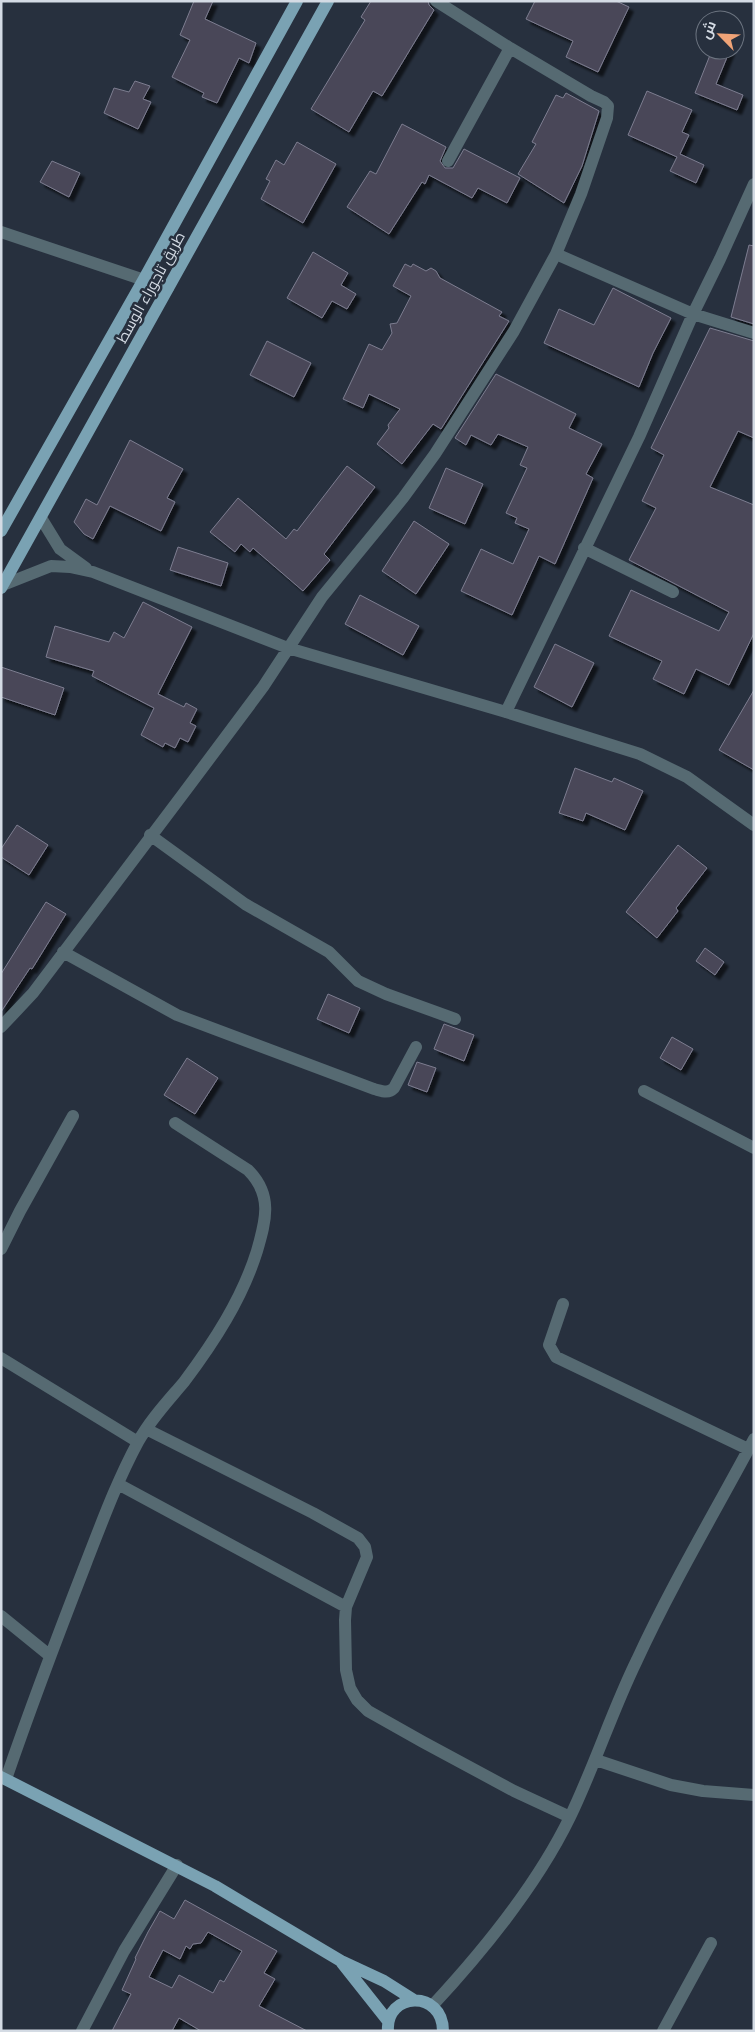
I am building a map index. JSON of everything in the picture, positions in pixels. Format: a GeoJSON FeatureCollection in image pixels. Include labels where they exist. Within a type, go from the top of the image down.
{"type":"FeatureCollection","features":[{"type":"Feature","properties":{"kind":"main road"},"geometry":{"type":"LineString","coordinates":[[2,526],[144,279],[296,1]]}},
{"type":"Feature","properties":{"kind":"main road","name":"طريق تاجوراء الوسط"},"geometry":{"type":"LineString","coordinates":[[2,586],[328,1]]}},
{"type":"Feature","properties":{"kind":"main road"},"geometry":{"type":"LineString","coordinates":[[4,1778],[177,1865],[250,1905],[341,1961],[384,1981],[414,2000]]}},
{"type":"Feature","properties":{"kind":"main road"},"geometry":{"type":"LineString","coordinates":[[341,1961],[388,2026]]}},
{"type":"Feature","properties":{"kind":"main road"},"geometry":{"type":"LineString","coordinates":[[388,2026],[392,2012],[398,2006],[414,2000],[424,2001],[432,2006],[442,2025],[454,2031]]}},
{"type":"Feature","properties":{"kind":"street"},"geometry":{"type":"LineString","coordinates":[[1,1028],[32,993],[263,687],[322,597],[403,498],[435,454],[514,332],[556,254],[607,118],[608,106],[510,48],[436,1]]}},
{"type":"Feature","properties":{"kind":"street"},"geometry":{"type":"LineString","coordinates":[[448,161],[510,48]]}},
{"type":"Feature","properties":{"kind":"street"},"geometry":{"type":"LineString","coordinates":[[506,712],[639,437],[693,314],[754,184]]}},
{"type":"Feature","properties":{"kind":"street"},"geometry":{"type":"LineString","coordinates":[[1,232],[168,288]]}},
{"type":"Feature","properties":{"kind":"street"},"geometry":{"type":"LineString","coordinates":[[556,254],[693,314],[754,333]]}},
{"type":"Feature","properties":{"kind":"street"},"geometry":{"type":"LineString","coordinates":[[41,518],[60,549],[93,572]]}},
{"type":"Feature","properties":{"kind":"street"},"geometry":{"type":"LineString","coordinates":[[584,548],[673,592]]}},
{"type":"Feature","properties":{"kind":"street"},"geometry":{"type":"LineString","coordinates":[[2,586],[51,566],[70,566],[93,572],[288,648],[598,740],[663,764],[687,778],[754,825]]}},
{"type":"Feature","properties":{"kind":"street"},"geometry":{"type":"LineString","coordinates":[[150,836],[244,904],[330,952],[358,981],[386,994],[455,1019]]}},
{"type":"Feature","properties":{"kind":"street"},"geometry":{"type":"LineString","coordinates":[[63,952],[177,1015],[374,1090],[385,1092],[394,1088],[416,1047]]}},
{"type":"Feature","properties":{"kind":"street"},"geometry":{"type":"LineString","coordinates":[[644,1091],[754,1148]]}},
{"type":"Feature","properties":{"kind":"street"},"geometry":{"type":"LineString","coordinates":[[1,1249],[73,1116]]}},
{"type":"Feature","properties":{"kind":"street"},"geometry":{"type":"LineString","coordinates":[[4,1778],[49,1655],[118,1484],[138,1442],[209,1348],[227,1319],[256,1252],[265,1214],[265,1200],[262,1188],[256,1178],[248,1170],[175,1123]]}},
{"type":"Feature","properties":{"kind":"street"},"geometry":{"type":"LineString","coordinates":[[432,2006],[464,1971],[509,1914],[540,1869],[570,1817],[596,1760],[636,1661],[751,1444],[556,1356],[548,1345],[563,1304]]}},
{"type":"Feature","properties":{"kind":"street"},"geometry":{"type":"LineString","coordinates":[[1,1358],[138,1442]]}},
{"type":"Feature","properties":{"kind":"street"},"geometry":{"type":"LineString","coordinates":[[146,1429],[304,1508],[358,1538],[365,1547],[366,1565],[346,1607],[346,1670],[350,1688],[357,1700],[368,1710],[514,1791],[570,1817]]}},
{"type":"Feature","properties":{"kind":"street"},"geometry":{"type":"LineString","coordinates":[[118,1484],[346,1607]]}},
{"type":"Feature","properties":{"kind":"street"},"geometry":{"type":"LineString","coordinates":[[1,1616],[49,1655]]}},
{"type":"Feature","properties":{"kind":"street"},"geometry":{"type":"LineString","coordinates":[[596,1760],[671,1785],[702,1791],[754,1794]]}},
{"type":"Feature","properties":{"kind":"street"},"geometry":{"type":"LineString","coordinates":[[82,2031],[124,1951],[177,1865]]}},
{"type":"Feature","properties":{"kind":"street"},"geometry":{"type":"LineString","coordinates":[[663,2031],[711,1943]]}},
{"type":"Feature","properties":{"kind":"building"},"geometry":{"type":"Polygon","coordinates":[[[194,1],[213,1],[205,19],[256,43],[249,63],[239,58],[217,103],[202,97],[204,93],[172,77],[190,40],[180,35],[194,1]]]}},
{"type":"Feature","properties":{"kind":"building"},"geometry":{"type":"Polygon","coordinates":[[[371,1],[428,1],[434,10],[382,96],[373,91],[349,132],[311,109],[365,20],[361,17],[371,1]]]}},
{"type":"Feature","properties":{"kind":"building"},"geometry":{"type":"Polygon","coordinates":[[[535,1],[616,1],[629,7],[598,72],[566,57],[573,41],[526,19],[535,1]]]}},
{"type":"Feature","properties":{"kind":"building"},"geometry":{"type":"Polygon","coordinates":[[[708,60],[726,60],[716,84],[743,95],[737,110],[695,93],[708,60]]]}},
{"type":"Feature","properties":{"kind":"building"},"geometry":{"type":"Polygon","coordinates":[[[135,81],[150,86],[143,99],[151,102],[138,129],[104,113],[114,88],[129,92],[135,81]]]}},
{"type":"Feature","properties":{"kind":"building"},"geometry":{"type":"Polygon","coordinates":[[[647,91],[692,110],[682,132],[689,135],[680,154],[704,165],[696,183],[670,171],[677,157],[628,135],[647,91]]]}},
{"type":"Feature","properties":{"kind":"building"},"geometry":{"type":"Polygon","coordinates":[[[566,93],[599,111],[582,166],[564,203],[518,174],[536,144],[532,142],[556,95],[563,98],[566,93]]]}},
{"type":"Feature","properties":{"kind":"building"},"geometry":{"type":"Polygon","coordinates":[[[402,124],[446,147],[440,161],[445,168],[453,168],[464,149],[520,178],[507,203],[478,188],[472,198],[429,175],[425,184],[422,182],[389,234],[347,207],[370,171],[376,174],[402,124]]]}},
{"type":"Feature","properties":{"kind":"building"},"geometry":{"type":"Polygon","coordinates":[[[297,142],[336,164],[303,223],[261,199],[270,181],[266,179],[276,160],[284,165],[297,142]]]}},
{"type":"Feature","properties":{"kind":"building"},"geometry":{"type":"Polygon","coordinates":[[[52,161],[80,173],[69,197],[40,182],[52,161]]]}},
{"type":"Feature","properties":{"kind":"building"},"geometry":{"type":"Polygon","coordinates":[[[749,245],[754,246],[754,324],[731,317],[749,245]]]}},
{"type":"Feature","properties":{"kind":"building"},"geometry":{"type":"Polygon","coordinates":[[[313,252],[348,273],[341,285],[356,294],[347,309],[332,301],[322,318],[287,298],[313,252]]]}},
{"type":"Feature","properties":{"kind":"building"},"geometry":{"type":"Polygon","coordinates":[[[405,264],[411,267],[413,264],[426,271],[431,268],[436,271],[440,278],[502,312],[499,316],[509,321],[441,429],[433,424],[402,464],[377,444],[400,409],[369,394],[363,408],[343,399],[369,344],[382,350],[392,333],[390,324],[397,323],[411,296],[393,286],[405,264]]]}},
{"type":"Feature","properties":{"kind":"building"},"geometry":{"type":"Polygon","coordinates":[[[613,288],[671,318],[653,353],[639,387],[544,343],[559,309],[594,325],[613,288]]]}},
{"type":"Feature","properties":{"kind":"building"},"geometry":{"type":"Polygon","coordinates":[[[710,328],[754,341],[754,438],[738,431],[710,487],[754,505],[754,633],[729,685],[696,669],[684,694],[653,679],[662,661],[609,636],[631,590],[719,631],[729,612],[629,560],[656,508],[642,501],[664,455],[651,448],[710,328]]]}},
{"type":"Feature","properties":{"kind":"building"},"geometry":{"type":"Polygon","coordinates":[[[267,341],[311,363],[294,397],[250,375],[267,341]]]}},
{"type":"Feature","properties":{"kind":"building"},"geometry":{"type":"Polygon","coordinates":[[[496,374],[576,414],[569,428],[602,444],[586,474],[593,478],[555,564],[539,556],[512,615],[461,591],[481,549],[513,564],[529,529],[515,523],[517,518],[506,513],[527,468],[520,465],[528,447],[498,434],[491,445],[471,435],[466,445],[455,438],[496,374]]]}},
{"type":"Feature","properties":{"kind":"building"},"geometry":{"type":"Polygon","coordinates":[[[130,440],[183,469],[167,498],[175,502],[161,531],[110,506],[93,539],[84,534],[74,522],[86,499],[97,505],[130,440]]]}},
{"type":"Feature","properties":{"kind":"building"},"geometry":{"type":"Polygon","coordinates":[[[347,466],[375,487],[324,554],[330,560],[303,591],[253,548],[250,552],[241,544],[235,552],[210,532],[238,498],[286,539],[294,529],[297,531],[347,466]]]}},
{"type":"Feature","properties":{"kind":"building"},"geometry":{"type":"Polygon","coordinates":[[[446,468],[483,484],[465,524],[429,508],[446,468]]]}},
{"type":"Feature","properties":{"kind":"building"},"geometry":{"type":"Polygon","coordinates":[[[414,521],[449,544],[416,594],[382,571],[414,521]]]}},
{"type":"Feature","properties":{"kind":"building"},"geometry":{"type":"Polygon","coordinates":[[[178,547],[228,563],[221,586],[170,570],[178,547]]]}},
{"type":"Feature","properties":{"kind":"building"},"geometry":{"type":"Polygon","coordinates":[[[360,595],[419,626],[403,655],[345,624],[360,595]]]}},
{"type":"Feature","properties":{"kind":"building"},"geometry":{"type":"Polygon","coordinates":[[[143,602],[192,627],[158,694],[184,707],[186,703],[197,709],[190,723],[196,726],[188,742],[180,738],[175,748],[165,743],[163,747],[141,735],[154,708],[92,676],[94,671],[46,657],[55,626],[109,642],[114,632],[124,638],[143,602]]]}},
{"type":"Feature","properties":{"kind":"building"},"geometry":{"type":"Polygon","coordinates":[[[555,644],[594,663],[572,707],[534,687],[555,644]]]}},
{"type":"Feature","properties":{"kind":"building"},"geometry":{"type":"Polygon","coordinates":[[[1,667],[64,688],[55,715],[1,697],[1,667]]]}},
{"type":"Feature","properties":{"kind":"building"},"geometry":{"type":"Polygon","coordinates":[[[754,690],[754,770],[719,750],[754,690]]]}},
{"type":"Feature","properties":{"kind":"building"},"geometry":{"type":"Polygon","coordinates":[[[575,768],[612,782],[614,778],[643,791],[625,830],[586,813],[583,821],[559,813],[575,768]]]}},
{"type":"Feature","properties":{"kind":"building"},"geometry":{"type":"Polygon","coordinates":[[[17,825],[48,845],[29,875],[1,857],[1,849],[17,825]]]}},
{"type":"Feature","properties":{"kind":"building"},"geometry":{"type":"Polygon","coordinates":[[[678,845],[707,868],[676,908],[678,911],[657,938],[626,912],[678,845]]]}},
{"type":"Feature","properties":{"kind":"building"},"geometry":{"type":"Polygon","coordinates":[[[46,902],[66,914],[32,969],[30,968],[1,1012],[1,974],[46,902]]]}},
{"type":"Feature","properties":{"kind":"building"},"geometry":{"type":"Polygon","coordinates":[[[705,948],[724,962],[715,975],[696,961],[705,948]]]}},
{"type":"Feature","properties":{"kind":"building"},"geometry":{"type":"Polygon","coordinates":[[[328,994],[360,1008],[349,1033],[317,1019],[328,994]]]}},
{"type":"Feature","properties":{"kind":"building"},"geometry":{"type":"Polygon","coordinates":[[[444,1024],[474,1035],[464,1061],[434,1049],[444,1024]]]}},
{"type":"Feature","properties":{"kind":"building"},"geometry":{"type":"Polygon","coordinates":[[[672,1037],[693,1049],[681,1070],[660,1058],[672,1037]]]}},
{"type":"Feature","properties":{"kind":"building"},"geometry":{"type":"Polygon","coordinates":[[[187,1058],[218,1078],[195,1114],[164,1095],[187,1058]]]}},
{"type":"Feature","properties":{"kind":"building"},"geometry":{"type":"Polygon","coordinates":[[[417,1062],[436,1068],[427,1092],[408,1085],[417,1062]]]}},
{"type":"Feature","properties":{"kind":"building"},"geometry":{"type":"Polygon","coordinates":[[[185,1900],[277,1951],[264,1973],[275,1979],[259,2006],[307,2031],[201,2031],[179,2018],[172,2031],[112,2031],[131,1994],[122,1990],[148,1932],[160,1911],[174,1919],[185,1900]],[[208,1932],[201,1943],[193,1944],[190,1949],[186,1946],[180,1959],[163,1950],[149,1977],[172,1988],[179,1975],[213,1993],[220,1980],[224,1982],[242,1951],[208,1932]]]}}]}
